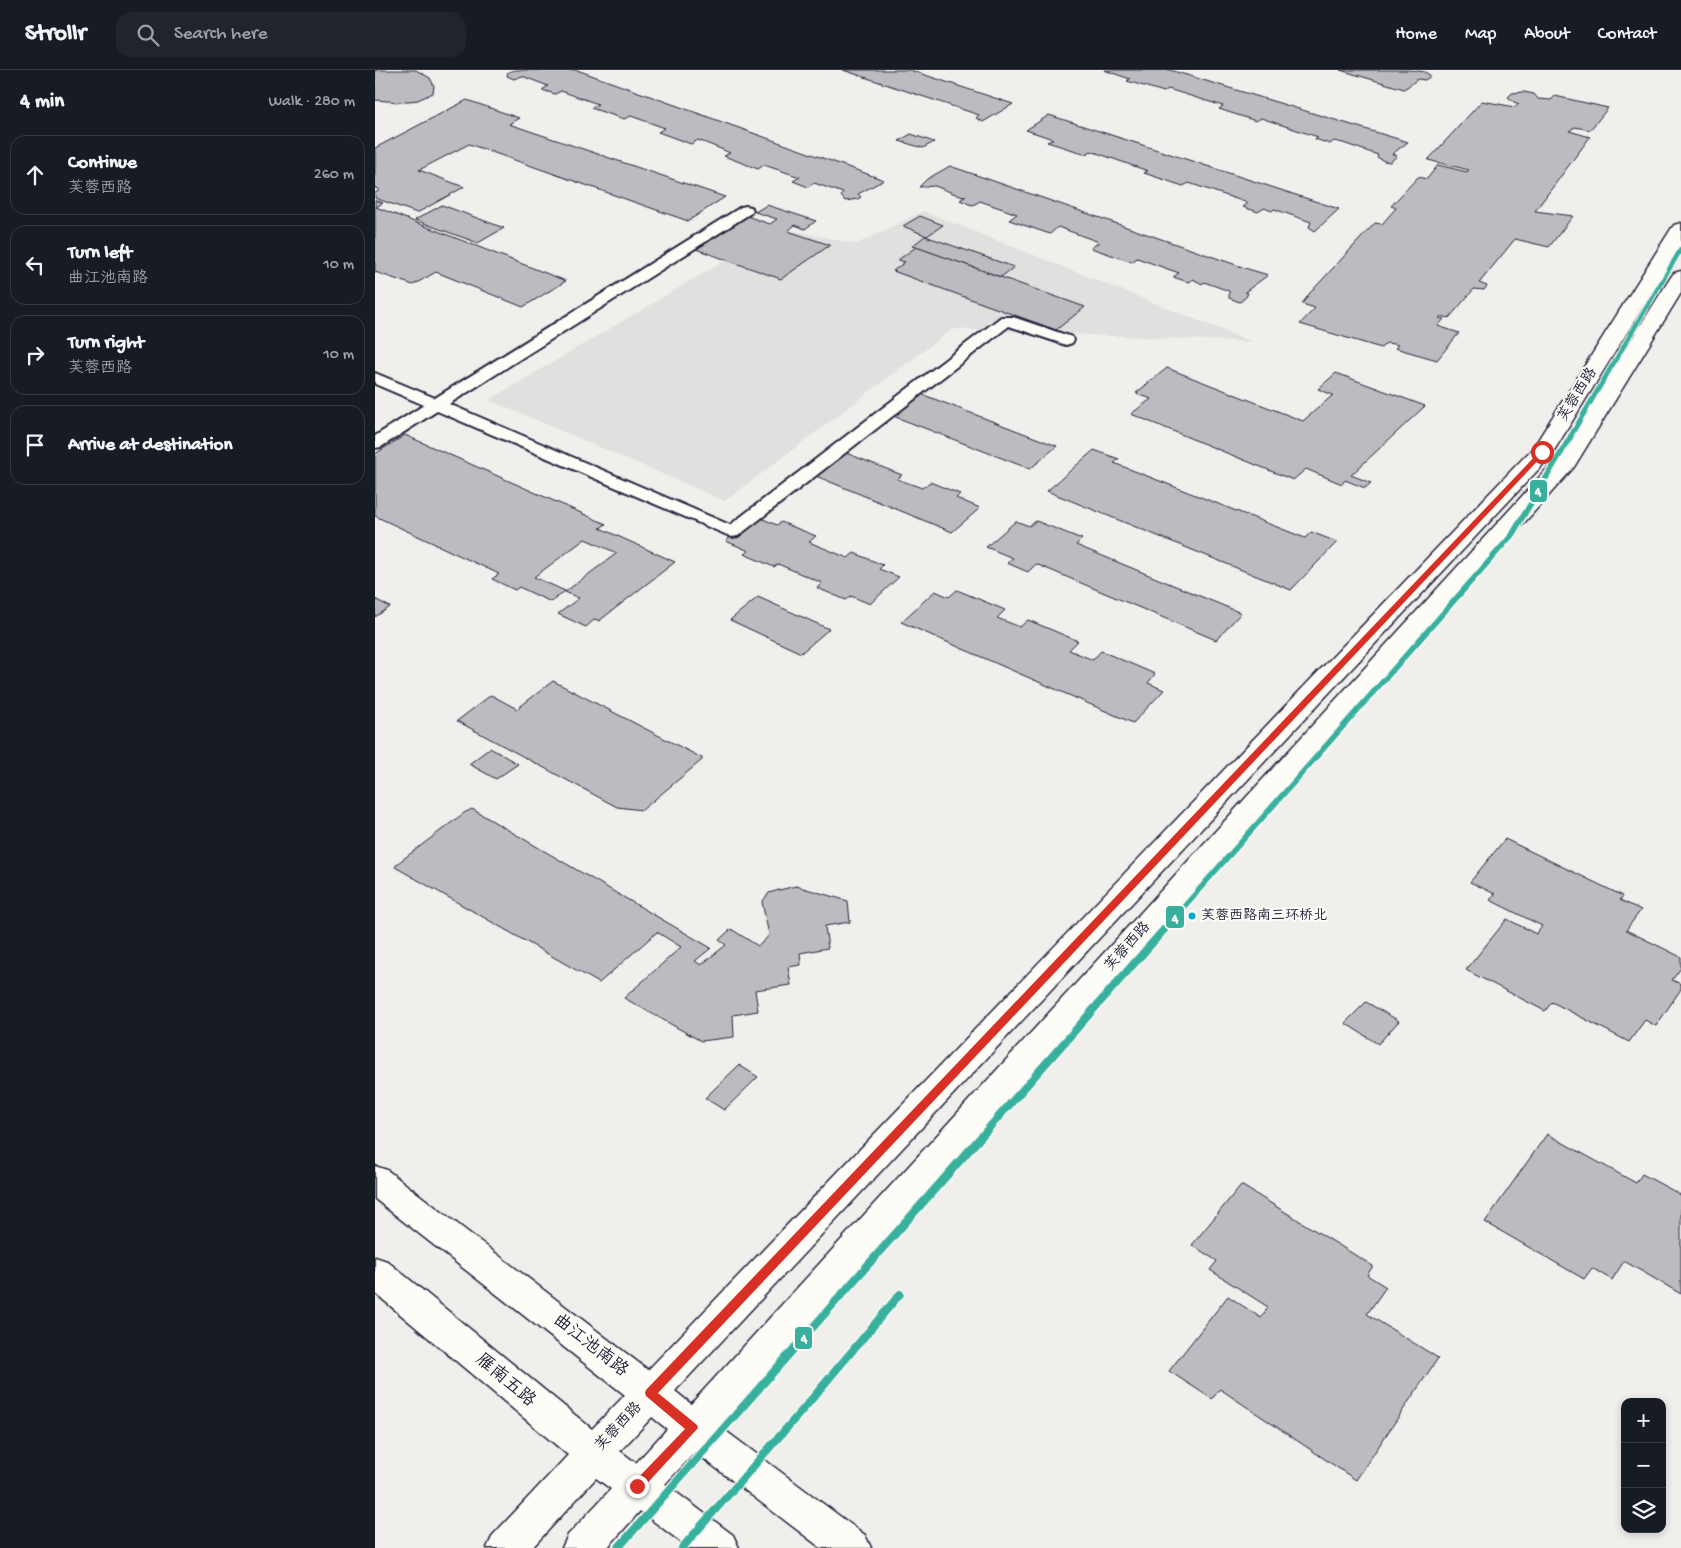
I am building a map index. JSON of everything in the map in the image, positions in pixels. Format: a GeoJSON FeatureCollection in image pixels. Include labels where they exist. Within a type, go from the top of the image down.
{"type":"FeatureCollection","features":[{"type":"Feature","properties":{"kind":"main road","name":"芙蓉西路"},"geometry":{"type":"LineString","coordinates":[[506,1548],[650,1393],[1542,452],[1681,229]]}},
{"type":"Feature","properties":{"kind":"main road","name":"芙蓉西路"},"geometry":{"type":"LineString","coordinates":[[581,1548],[693,1428],[1566,462],[1681,277]]}},
{"type":"Feature","properties":{"kind":"main road","name":"曲江池南路"},"geometry":{"type":"LineString","coordinates":[[375,1180],[693,1428],[852,1548]]}},
{"type":"Feature","properties":{"kind":"main road","name":"雁南五路"},"geometry":{"type":"LineString","coordinates":[[375,1272],[594,1454],[637,1486]]}},
{"type":"Feature","properties":{"kind":"main road"},"geometry":{"type":"LineString","coordinates":[[637,1486],[720,1548]]}},
{"type":"Feature","properties":{"kind":"lane"},"geometry":{"type":"LineString","coordinates":[[375,442],[746,210]]}},
{"type":"Feature","properties":{"kind":"lane"},"geometry":{"type":"LineString","coordinates":[[375,378],[731,532],[1007,320],[1067,340]]}},
{"type":"Feature","properties":{"kind":"shaded area"},"geometry":{"type":"Polygon","coordinates":[[[923,211],[1252,342],[952,329],[725,501],[489,400],[780,228],[857,244],[923,211]]]}},
{"type":"Feature","properties":{"kind":"building"},"geometry":{"type":"Polygon","coordinates":[[[375,70],[416,70],[430,78],[434,86],[433,93],[418,100],[399,102],[375,100],[375,70]]]}},
{"type":"Feature","properties":{"kind":"building"},"geometry":{"type":"Polygon","coordinates":[[[515,70],[577,70],[884,180],[858,194],[861,197],[858,199],[845,201],[841,196],[843,193],[814,183],[808,187],[793,181],[800,177],[764,165],[758,169],[724,156],[730,153],[698,140],[691,144],[658,132],[665,128],[631,116],[624,119],[591,108],[598,104],[561,91],[555,94],[542,90],[548,86],[522,76],[514,79],[507,76],[508,72],[515,70]]]}},
{"type":"Feature","properties":{"kind":"building"},"geometry":{"type":"Polygon","coordinates":[[[843,70],[910,70],[1013,104],[983,122],[976,118],[979,115],[843,70]]]}},
{"type":"Feature","properties":{"kind":"building"},"geometry":{"type":"Polygon","coordinates":[[[1104,70],[1170,70],[1408,142],[1392,154],[1397,156],[1390,162],[1384,161],[1377,157],[1378,155],[1343,143],[1334,141],[1330,144],[1315,139],[1318,137],[1261,118],[1256,121],[1219,109],[1223,106],[1168,89],[1164,92],[1127,81],[1130,79],[1104,70]]]}},
{"type":"Feature","properties":{"kind":"building"},"geometry":{"type":"Polygon","coordinates":[[[1340,70],[1411,70],[1425,72],[1431,76],[1425,80],[1418,79],[1404,89],[1340,70]]]}},
{"type":"Feature","properties":{"kind":"building"},"geometry":{"type":"Polygon","coordinates":[[[1524,92],[1534,94],[1538,99],[1551,100],[1555,96],[1608,108],[1590,130],[1575,127],[1569,131],[1590,137],[1535,211],[1573,216],[1549,247],[1515,239],[1479,283],[1487,286],[1484,290],[1474,289],[1449,318],[1441,316],[1439,318],[1444,319],[1438,326],[1459,333],[1437,360],[1395,348],[1398,345],[1386,343],[1381,348],[1300,324],[1315,308],[1302,304],[1309,294],[1375,223],[1382,224],[1396,208],[1391,206],[1418,177],[1427,179],[1438,165],[1467,172],[1469,170],[1428,160],[1482,101],[1515,107],[1519,104],[1508,97],[1512,93],[1524,92]]]}},
{"type":"Feature","properties":{"kind":"building"},"geometry":{"type":"Polygon","coordinates":[[[467,100],[519,118],[509,124],[725,197],[688,221],[469,144],[419,170],[464,187],[417,213],[375,198],[375,193],[380,190],[375,188],[375,148],[467,100]]]}},
{"type":"Feature","properties":{"kind":"building"},"geometry":{"type":"Polygon","coordinates":[[[1049,115],[1339,209],[1315,231],[1309,227],[1311,222],[1274,209],[1272,211],[1264,208],[1258,212],[1243,207],[1248,203],[1189,183],[1183,186],[1144,173],[1148,171],[1091,151],[1086,154],[1047,142],[1053,139],[1026,130],[1049,115]]]}},
{"type":"Feature","properties":{"kind":"building"},"geometry":{"type":"Polygon","coordinates":[[[911,134],[934,142],[923,148],[899,141],[911,134]]]}},
{"type":"Feature","properties":{"kind":"building"},"geometry":{"type":"Polygon","coordinates":[[[950,166],[1268,275],[1245,292],[1248,293],[1240,302],[1229,298],[1229,291],[1204,282],[1202,284],[1193,279],[1188,282],[1173,277],[1179,273],[1137,258],[1132,262],[1091,248],[1099,242],[1058,227],[1050,234],[1009,220],[1017,214],[980,201],[973,205],[969,204],[960,200],[966,196],[963,197],[935,186],[919,187],[927,179],[950,166]]]}},
{"type":"Feature","properties":{"kind":"building"},"geometry":{"type":"Polygon","coordinates":[[[375,200],[383,203],[376,207],[566,281],[523,307],[436,272],[413,285],[375,272],[375,200]]]}},
{"type":"Feature","properties":{"kind":"building"},"geometry":{"type":"Polygon","coordinates":[[[442,205],[504,228],[478,243],[415,220],[442,205]]]}},
{"type":"Feature","properties":{"kind":"building"},"geometry":{"type":"Polygon","coordinates":[[[767,205],[816,221],[805,229],[795,225],[788,231],[830,245],[781,279],[687,246],[738,213],[770,224],[777,219],[755,212],[767,205]]]}},
{"type":"Feature","properties":{"kind":"building"},"geometry":{"type":"Polygon","coordinates":[[[920,216],[943,225],[927,236],[903,226],[920,216]]]}},
{"type":"Feature","properties":{"kind":"building"},"geometry":{"type":"Polygon","coordinates":[[[925,236],[1014,267],[1001,277],[912,246],[925,236]]]}},
{"type":"Feature","properties":{"kind":"building"},"geometry":{"type":"Polygon","coordinates":[[[916,247],[1085,307],[1056,330],[893,271],[905,262],[898,260],[916,247]]]}},
{"type":"Feature","properties":{"kind":"building"},"geometry":{"type":"Polygon","coordinates":[[[1167,368],[1303,421],[1333,395],[1318,389],[1336,373],[1425,406],[1351,475],[1371,483],[1365,488],[1345,480],[1342,484],[1306,469],[1293,480],[1131,414],[1151,399],[1136,393],[1167,368]]]}},
{"type":"Feature","properties":{"kind":"building"},"geometry":{"type":"Polygon","coordinates":[[[916,392],[1057,446],[1030,469],[888,414],[916,392]]]}},
{"type":"Feature","properties":{"kind":"building"},"geometry":{"type":"Polygon","coordinates":[[[405,435],[606,524],[600,528],[675,562],[599,621],[595,619],[586,627],[558,614],[579,598],[565,592],[617,553],[585,539],[534,577],[565,591],[551,602],[519,587],[515,590],[492,579],[499,574],[375,516],[375,454],[405,435]]]}},
{"type":"Feature","properties":{"kind":"building"},"geometry":{"type":"Polygon","coordinates":[[[1094,450],[1119,459],[1114,463],[1305,538],[1311,532],[1337,542],[1291,590],[1047,491],[1094,450]]]}},
{"type":"Feature","properties":{"kind":"building"},"geometry":{"type":"Polygon","coordinates":[[[841,451],[902,475],[897,479],[922,488],[930,482],[960,494],[956,498],[980,508],[952,532],[811,474],[841,451]]]}},
{"type":"Feature","properties":{"kind":"building"},"geometry":{"type":"Polygon","coordinates":[[[756,516],[777,525],[781,522],[816,536],[809,542],[848,558],[854,553],[883,565],[879,569],[899,577],[870,604],[851,596],[846,600],[817,588],[822,583],[778,564],[774,567],[744,554],[749,551],[726,541],[756,516]]]}},
{"type":"Feature","properties":{"kind":"building"},"geometry":{"type":"Polygon","coordinates":[[[1016,521],[1029,526],[1036,521],[1082,539],[1076,545],[1241,613],[1216,640],[1036,564],[1028,572],[1007,563],[1013,558],[986,547],[1016,521]]]}},
{"type":"Feature","properties":{"kind":"building"},"geometry":{"type":"Polygon","coordinates":[[[957,590],[1005,610],[997,618],[1020,627],[1028,620],[1078,641],[1069,650],[1093,660],[1101,651],[1155,674],[1148,683],[1164,690],[1133,723],[901,622],[935,591],[949,597],[957,590]]]}},
{"type":"Feature","properties":{"kind":"building"},"geometry":{"type":"Polygon","coordinates":[[[758,597],[829,629],[801,653],[730,620],[758,597]]]}},
{"type":"Feature","properties":{"kind":"building"},"geometry":{"type":"Polygon","coordinates":[[[375,599],[390,607],[375,617],[375,599]]]}},
{"type":"Feature","properties":{"kind":"building"},"geometry":{"type":"Polygon","coordinates":[[[553,681],[702,758],[702,760],[642,810],[617,807],[457,721],[491,695],[517,709],[553,681]]]}},
{"type":"Feature","properties":{"kind":"building"},"geometry":{"type":"Polygon","coordinates":[[[490,748],[518,764],[496,779],[469,764],[490,748]]]}},
{"type":"Feature","properties":{"kind":"building"},"geometry":{"type":"Polygon","coordinates":[[[472,809],[711,948],[695,961],[701,965],[726,945],[719,940],[731,929],[758,946],[763,942],[769,935],[762,902],[769,893],[779,890],[796,886],[848,901],[850,922],[825,926],[828,948],[800,953],[801,965],[788,967],[791,985],[755,990],[758,1011],[733,1015],[734,1037],[701,1041],[624,998],[681,947],[657,932],[599,983],[395,867],[464,813],[472,809]]]}},
{"type":"Feature","properties":{"kind":"building"},"geometry":{"type":"Polygon","coordinates":[[[1505,839],[1623,896],[1620,900],[1641,910],[1626,930],[1681,957],[1681,968],[1672,980],[1681,984],[1681,989],[1656,1026],[1645,1020],[1629,1042],[1552,1002],[1545,1011],[1466,970],[1507,919],[1536,934],[1542,926],[1490,900],[1495,894],[1470,882],[1505,839]]]}},
{"type":"Feature","properties":{"kind":"building"},"geometry":{"type":"Polygon","coordinates":[[[1366,1002],[1399,1021],[1378,1044],[1345,1023],[1366,1002]]]}},
{"type":"Feature","properties":{"kind":"building"},"geometry":{"type":"Polygon","coordinates":[[[739,1065],[758,1077],[724,1110],[705,1098],[739,1065]]]}},
{"type":"Feature","properties":{"kind":"building"},"geometry":{"type":"Polygon","coordinates":[[[1547,1134],[1636,1183],[1642,1174],[1681,1195],[1681,1294],[1624,1261],[1612,1280],[1592,1268],[1584,1279],[1485,1222],[1547,1134]]]}},
{"type":"Feature","properties":{"kind":"building"},"geometry":{"type":"Polygon","coordinates":[[[1241,1185],[1373,1266],[1367,1275],[1386,1287],[1367,1314],[1438,1358],[1356,1480],[1220,1389],[1212,1399],[1169,1371],[1228,1296],[1261,1318],[1268,1307],[1210,1270],[1217,1261],[1192,1245],[1241,1185]]]}},
{"type":"Feature","properties":{"kind":"metro line","name":"4"},"geometry":{"type":"LineString","coordinates":[[618,1548],[1512,535],[1681,249]]}},
{"type":"Feature","properties":{"kind":"metro line","name":"4"},"geometry":{"type":"LineString","coordinates":[[682,1548],[805,1407],[900,1294]]}},
{"type":"Feature","properties":{"kind":"place","name":"芙蓉西路南三环桥北"},"geometry":{"type":"Point","coordinates":[1192,916]}},
{"type":"Feature","properties":{"kind":"route"},"geometry":{"type":"LineString","coordinates":[[637,1486],[693,1428],[650,1393],[1542,452]]}}]}
